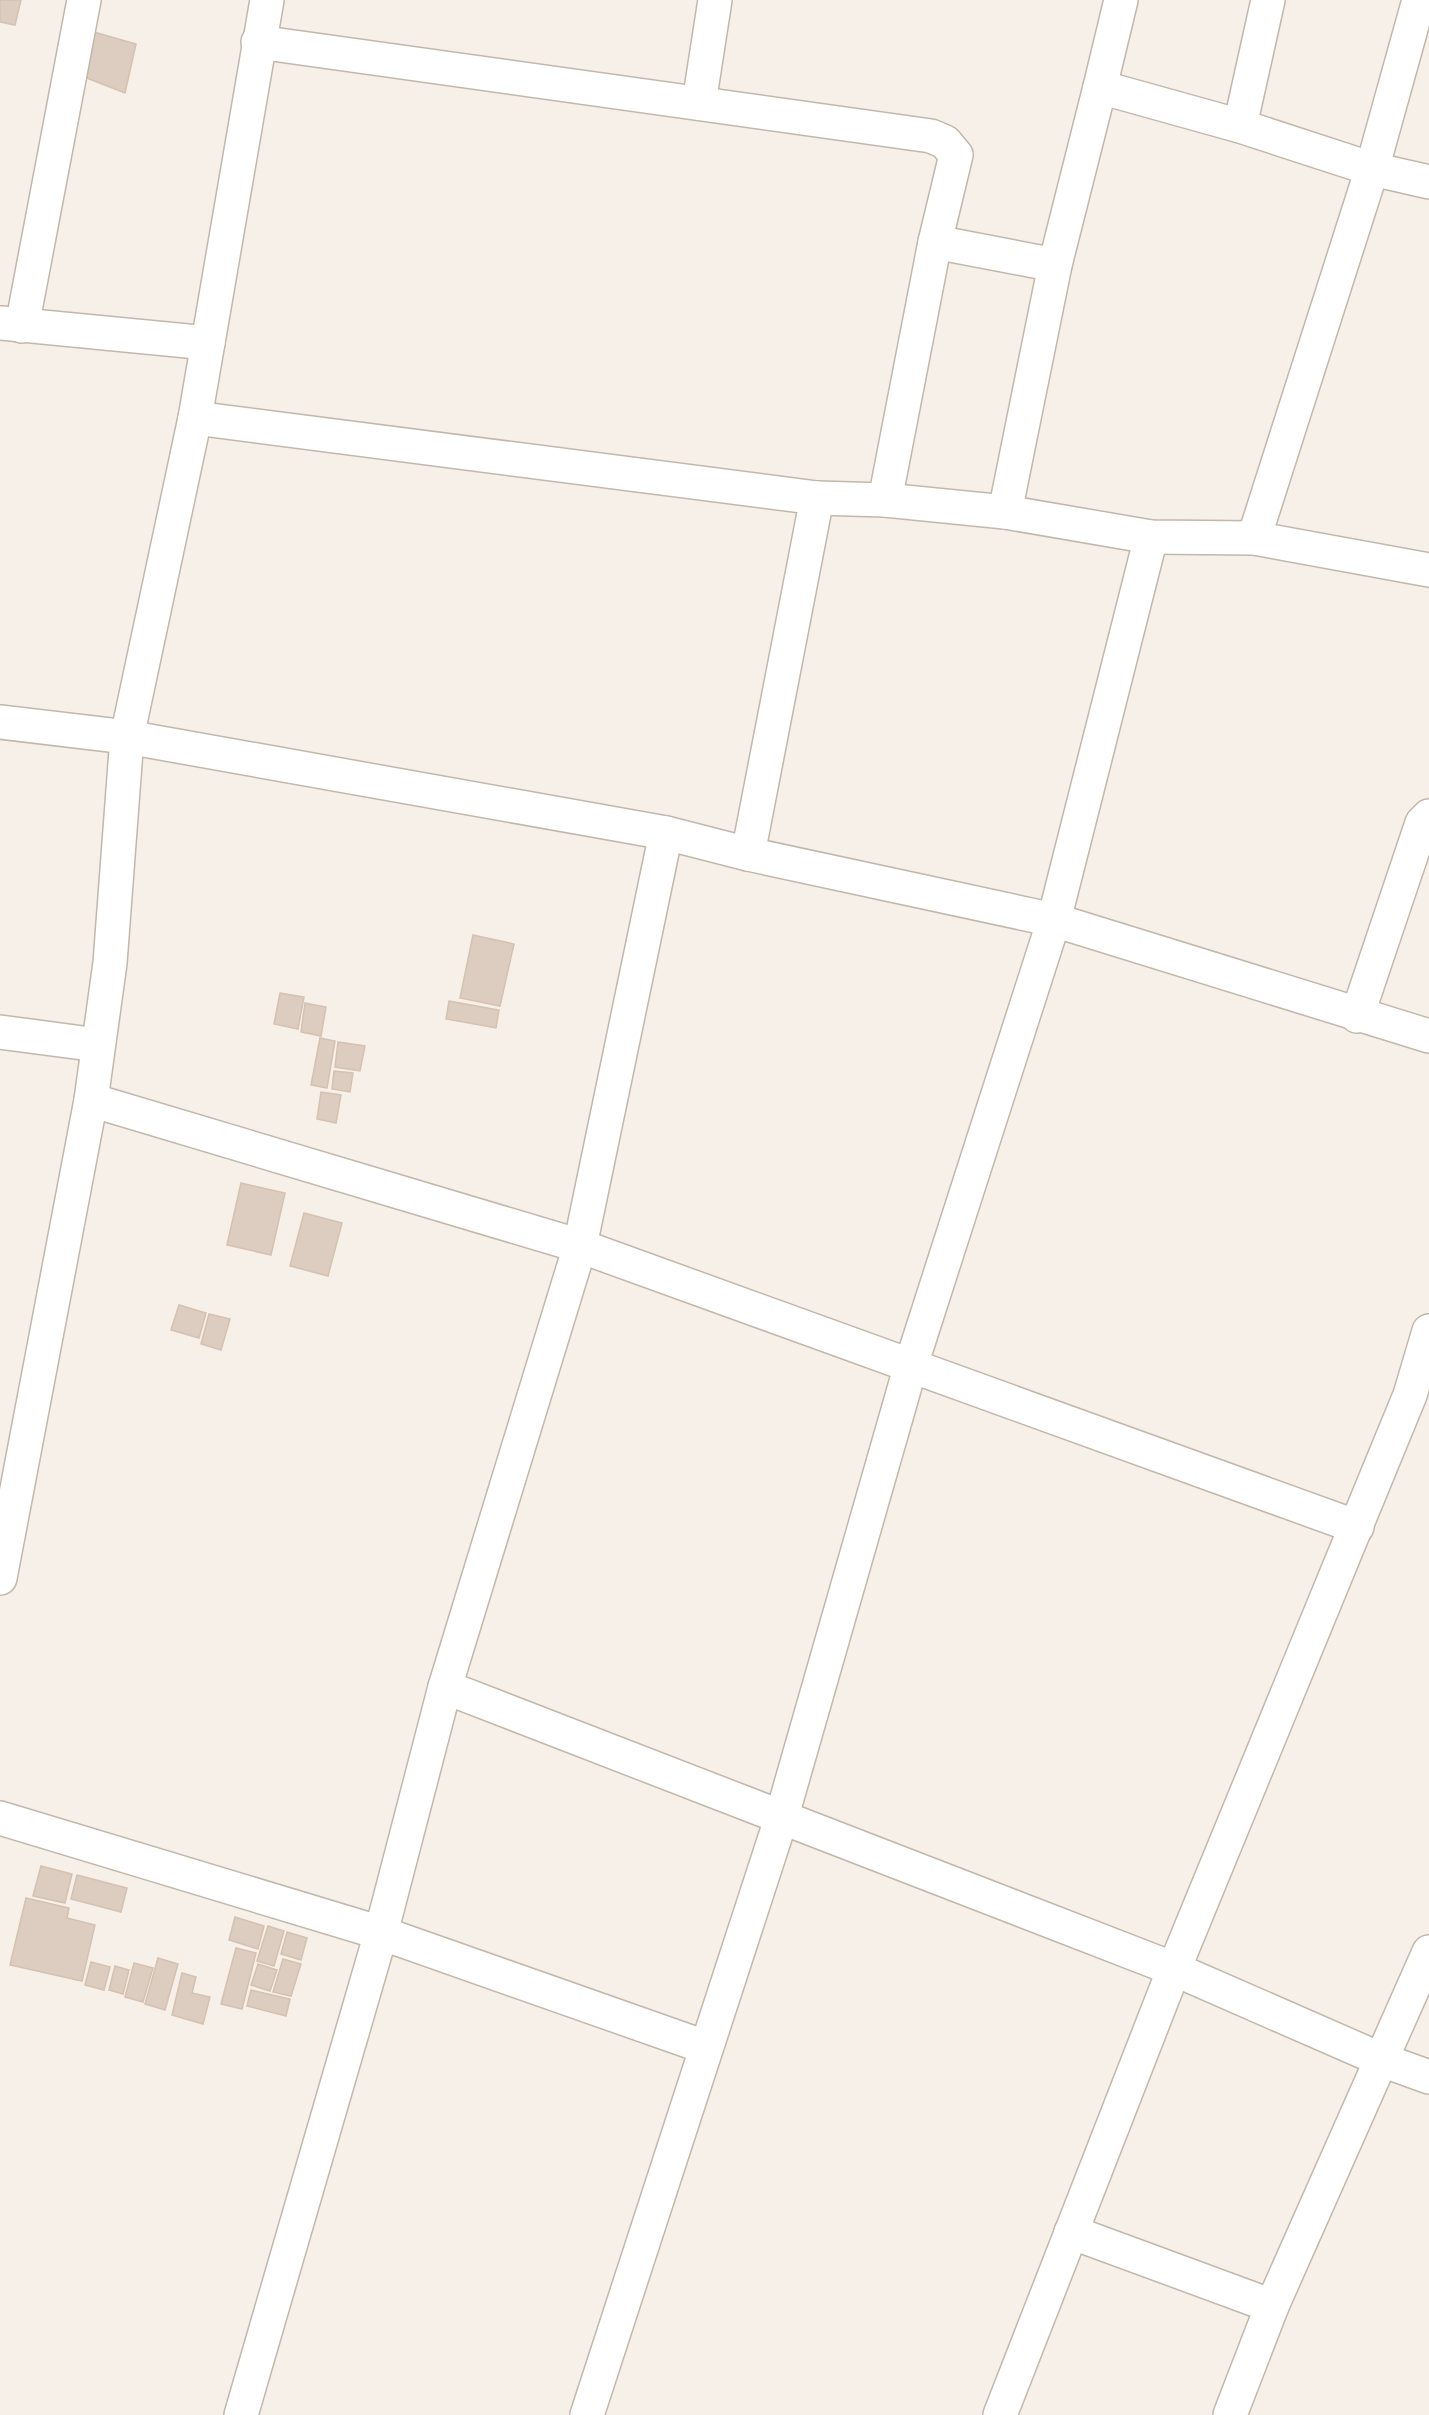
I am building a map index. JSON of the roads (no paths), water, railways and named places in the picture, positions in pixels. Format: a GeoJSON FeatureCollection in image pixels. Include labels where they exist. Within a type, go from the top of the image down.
{"type":"FeatureCollection","features":[{"type":"Feature","properties":{"kind":"street"},"geometry":{"type":"LineString","coordinates":[[84,0],[11,324],[208,343]]}},
{"type":"Feature","properties":{"kind":"street"},"geometry":{"type":"LineString","coordinates":[[0,1578],[91,1100],[110,963],[127,737],[195,418],[267,0]]}},
{"type":"Feature","properties":{"kind":"street"},"geometry":{"type":"LineString","coordinates":[[699,103],[715,0]]}},
{"type":"Feature","properties":{"kind":"street"},"geometry":{"type":"LineString","coordinates":[[1005,512],[1055,265],[1121,0]]}},
{"type":"Feature","properties":{"kind":"street"},"geometry":{"type":"LineString","coordinates":[[1240,126],[1268,0]]}},
{"type":"Feature","properties":{"kind":"street"},"geometry":{"type":"LineString","coordinates":[[1254,538],[1372,169],[1419,0]]}},
{"type":"Feature","properties":{"kind":"street"},"geometry":{"type":"LineString","coordinates":[[258,42],[931,136],[945,142],[956,155],[935,243],[885,500]]}},
{"type":"Feature","properties":{"kind":"street"},"geometry":{"type":"LineString","coordinates":[[1100,87],[1240,126],[1372,169],[1429,182]]}},
{"type":"Feature","properties":{"kind":"street"},"geometry":{"type":"LineString","coordinates":[[935,243],[1055,265]]}},
{"type":"Feature","properties":{"kind":"street"},"geometry":{"type":"LineString","coordinates":[[195,418],[817,498],[885,500],[1005,512],[1151,537],[1254,538],[1429,570]]}},
{"type":"Feature","properties":{"kind":"street"},"geometry":{"type":"LineString","coordinates":[[748,854],[817,498]]}},
{"type":"Feature","properties":{"kind":"street"},"geometry":{"type":"LineString","coordinates":[[588,2415],[705,2047],[781,1819],[911,1365],[1054,920],[1151,537]]}},
{"type":"Feature","properties":{"kind":"street"},"geometry":{"type":"LineString","coordinates":[[0,722],[127,737],[666,833],[748,854],[1054,920],[1357,1016],[1429,1036]]}},
{"type":"Feature","properties":{"kind":"street"},"geometry":{"type":"LineString","coordinates":[[1357,1016],[1422,823],[1429,816]]}},
{"type":"Feature","properties":{"kind":"street"},"geometry":{"type":"LineString","coordinates":[[241,2415],[381,1933],[445,1687],[580,1246],[666,833]]}},
{"type":"Feature","properties":{"kind":"street"},"geometry":{"type":"LineString","coordinates":[[0,1032],[99,1045]]}},
{"type":"Feature","properties":{"kind":"street"},"geometry":{"type":"LineString","coordinates":[[91,1100],[580,1246],[1357,1527]]}},
{"type":"Feature","properties":{"kind":"street"},"geometry":{"type":"LineString","coordinates":[[1000,2415],[1174,1969],[1334,1575],[1419,1398],[1429,1331]]}},
{"type":"Feature","properties":{"kind":"street"},"geometry":{"type":"LineString","coordinates":[[445,1687],[781,1819],[1174,1969],[1382,2060],[1429,2077]]}},
{"type":"Feature","properties":{"kind":"street"},"geometry":{"type":"LineString","coordinates":[[0,1818],[381,1933],[705,2047]]}},
{"type":"Feature","properties":{"kind":"street"},"geometry":{"type":"LineString","coordinates":[[1230,2415],[1272,2306],[1429,1952]]}},
{"type":"Feature","properties":{"kind":"street"},"geometry":{"type":"LineString","coordinates":[[1071,2232],[1272,2306]]}}]}
